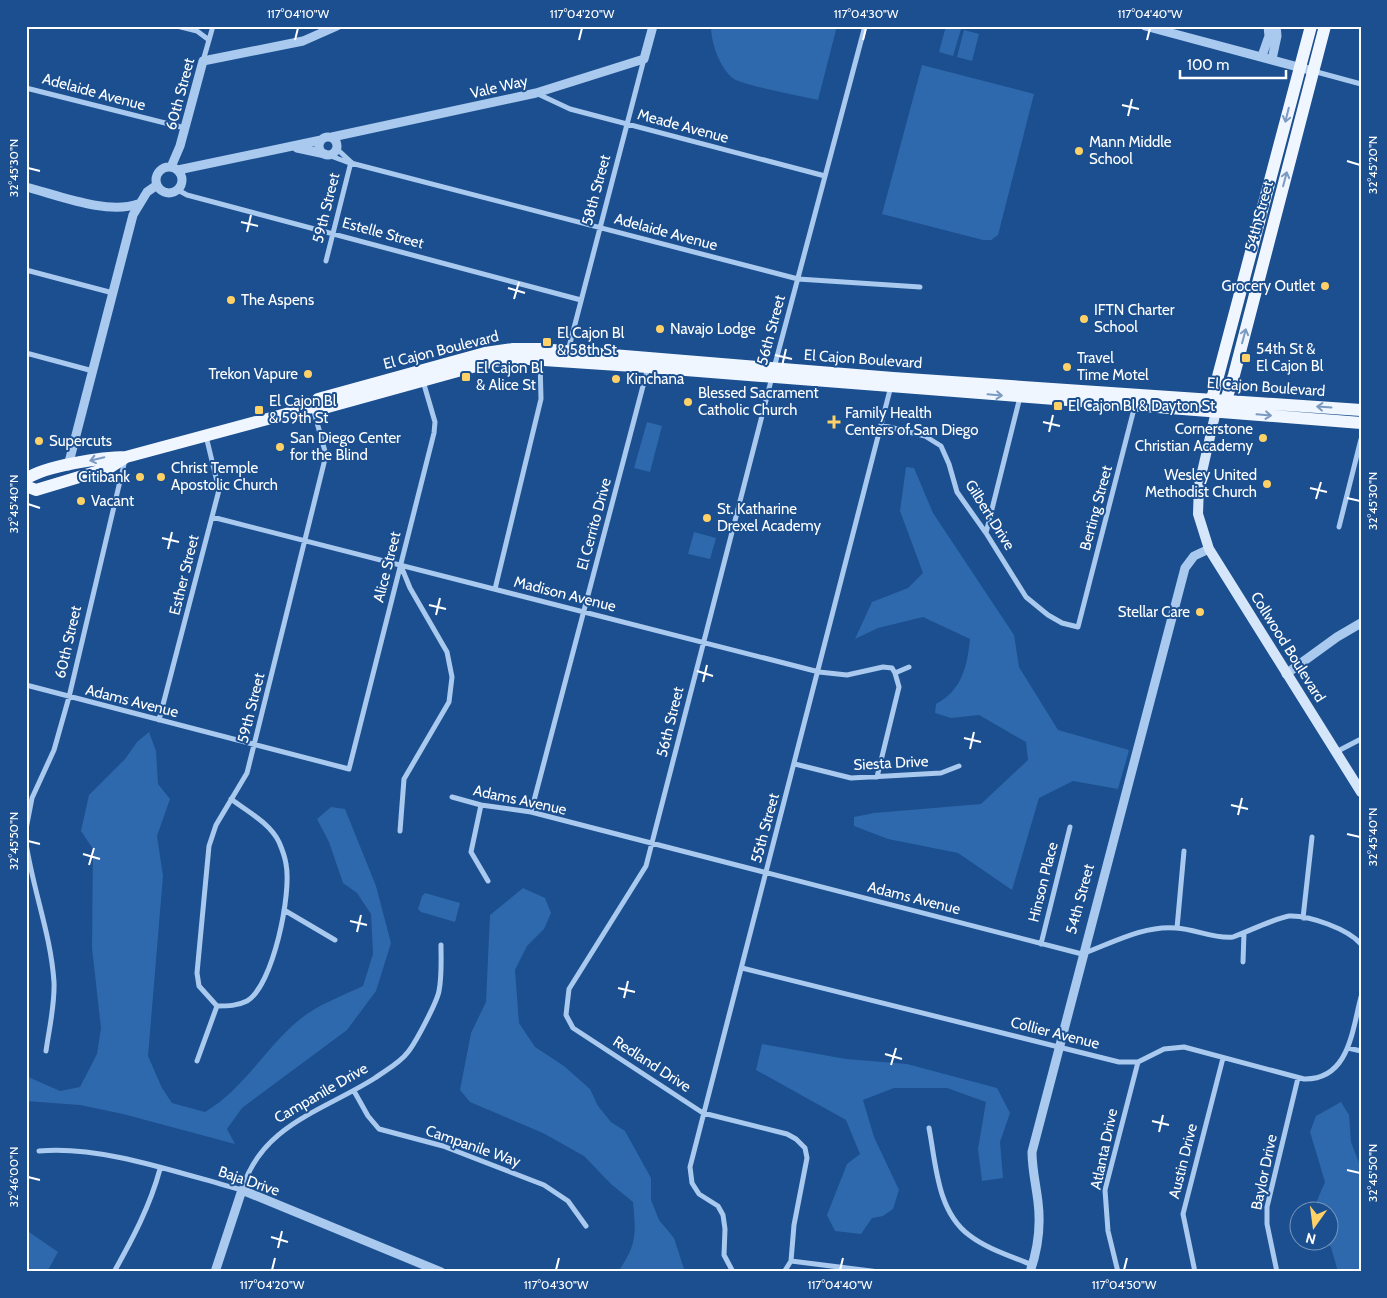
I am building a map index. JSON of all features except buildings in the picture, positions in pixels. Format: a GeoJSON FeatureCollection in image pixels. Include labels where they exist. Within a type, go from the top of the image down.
{"type":"FeatureCollection","features":[{"type":"Feature","properties":{"kind":"main road","name":"54th Street"},"geometry":{"type":"LineString","coordinates":[[1198,514],[1199,485],[1214,405],[1311,26]]}},
{"type":"Feature","properties":{"kind":"main road","name":"54th Street"},"geometry":{"type":"LineString","coordinates":[[1226,400],[1325,26]]}},
{"type":"Feature","properties":{"kind":"main road","name":"El Cajon Boulevard"},"geometry":{"type":"LineString","coordinates":[[26,479],[31,476],[107,457],[126,457],[312,407],[324,408],[422,376],[494,361],[540,354],[1021,392],[1214,405],[1361,423]]}},
{"type":"Feature","properties":{"kind":"main road"},"geometry":{"type":"LineString","coordinates":[[1214,405],[1226,400]]}},
{"type":"Feature","properties":{"kind":"main road","name":"El Cajon Boulevard"},"geometry":{"type":"LineString","coordinates":[[1226,400],[1361,410]]}},
{"type":"Feature","properties":{"kind":"main road","name":"El Cajon Boulevard"},"geometry":{"type":"LineString","coordinates":[[26,486],[36,490],[110,468],[126,457]]}},
{"type":"Feature","properties":{"kind":"main road","name":"Collwood Boulevard"},"geometry":{"type":"LineString","coordinates":[[1198,514],[1209,549],[1361,792]]}},
{"type":"Feature","properties":{"kind":"street"},"geometry":{"type":"LineString","coordinates":[[177,26],[197,31],[209,40]]}},
{"type":"Feature","properties":{"kind":"street","name":"60th Street"},"geometry":{"type":"LineString","coordinates":[[174,169],[213,26]]}},
{"type":"Feature","properties":{"kind":"street","name":"58th Street"},"geometry":{"type":"LineString","coordinates":[[567,356],[653,26]]}},
{"type":"Feature","properties":{"kind":"street","name":"56th Street"},"geometry":{"type":"LineString","coordinates":[[652,844],[702,642],[864,26]]}},
{"type":"Feature","properties":{"kind":"street"},"geometry":{"type":"LineString","coordinates":[[1262,56],[1269,36],[1268,26]]}},
{"type":"Feature","properties":{"kind":"street"},"geometry":{"type":"LineString","coordinates":[[1272,59],[1277,36],[1276,26]]}},
{"type":"Feature","properties":{"kind":"street"},"geometry":{"type":"LineString","coordinates":[[1151,27],[1361,84]]}},
{"type":"Feature","properties":{"kind":"street"},"geometry":{"type":"LineString","coordinates":[[203,61],[303,41],[331,28]]}},
{"type":"Feature","properties":{"kind":"street","name":"Vale Way"},"geometry":{"type":"LineString","coordinates":[[174,169],[291,147],[536,93],[644,59]]}},
{"type":"Feature","properties":{"kind":"street","name":"Adelaide Avenue"},"geometry":{"type":"LineString","coordinates":[[26,88],[185,128]]}},
{"type":"Feature","properties":{"kind":"street","name":"Meade Avenue"},"geometry":{"type":"LineString","coordinates":[[536,93],[570,109],[825,176]]}},
{"type":"Feature","properties":{"kind":"street","name":"Vale Way"},"geometry":{"type":"LineString","coordinates":[[291,147],[326,155],[333,154],[358,132]]}},
{"type":"Feature","properties":{"kind":"street"},"geometry":{"type":"LineString","coordinates":[[332,137],[336,141],[337,149]]}},
{"type":"Feature","properties":{"kind":"street"},"geometry":{"type":"LineString","coordinates":[[321,140],[319,148],[326,155]]}},
{"type":"Feature","properties":{"kind":"street","name":"Adelaide Avenue"},"geometry":{"type":"LineString","coordinates":[[337,149],[351,162]]}},
{"type":"Feature","properties":{"kind":"street","name":"Adelaide Avenue"},"geometry":{"type":"LineString","coordinates":[[326,155],[798,279],[920,287]]}},
{"type":"Feature","properties":{"kind":"street","name":"59th Street"},"geometry":{"type":"LineString","coordinates":[[326,261],[351,162]]}},
{"type":"Feature","properties":{"kind":"street","name":"60th Street"},"geometry":{"type":"LineString","coordinates":[[68,466],[133,215],[146,192],[157,185],[156,179],[159,172],[174,169]]}},
{"type":"Feature","properties":{"kind":"street","name":"60th Street"},"geometry":{"type":"LineString","coordinates":[[174,169],[182,177],[182,184],[178,190]]}},
{"type":"Feature","properties":{"kind":"street"},"geometry":{"type":"LineString","coordinates":[[157,185],[166,193],[178,190]]}},
{"type":"Feature","properties":{"kind":"street"},"geometry":{"type":"LineString","coordinates":[[26,186],[102,206],[127,208],[138,204]]}},
{"type":"Feature","properties":{"kind":"street","name":"Estelle Street"},"geometry":{"type":"LineString","coordinates":[[178,190],[187,195],[581,300]]}},
{"type":"Feature","properties":{"kind":"street"},"geometry":{"type":"LineString","coordinates":[[26,270],[113,293]]}},
{"type":"Feature","properties":{"kind":"street"},"geometry":{"type":"LineString","coordinates":[[26,353],[93,371]]}},
{"type":"Feature","properties":{"kind":"street"},"geometry":{"type":"LineString","coordinates":[[495,589],[541,399],[540,354]]}},
{"type":"Feature","properties":{"kind":"street","name":"El Cerrito Drive"},"geometry":{"type":"LineString","coordinates":[[531,812],[649,362]]}},
{"type":"Feature","properties":{"kind":"street","name":"Alice Street"},"geometry":{"type":"LineString","coordinates":[[349,769],[401,566],[435,422],[422,376]]}},
{"type":"Feature","properties":{"kind":"street","name":"55th Street"},"geometry":{"type":"LineString","coordinates":[[733,1272],[724,1255],[725,1229],[723,1215],[718,1206],[699,1194],[692,1183],[690,1167],[819,672],[892,382]]}},
{"type":"Feature","properties":{"kind":"street"},"geometry":{"type":"LineString","coordinates":[[986,533],[1021,392]]}},
{"type":"Feature","properties":{"kind":"street","name":"Berting Street"},"geometry":{"type":"LineString","coordinates":[[1078,626],[1136,400]]}},
{"type":"Feature","properties":{"kind":"street","name":"59th Street"},"geometry":{"type":"LineString","coordinates":[[217,1006],[199,986],[197,973],[209,846],[216,825],[247,774],[326,456],[312,407]]}},
{"type":"Feature","properties":{"kind":"street","name":"Gilbert Drive"},"geometry":{"type":"LineString","coordinates":[[881,425],[925,436],[941,446],[950,464],[957,492],[986,533],[1026,597],[1037,608],[1062,623],[1078,626]]}},
{"type":"Feature","properties":{"kind":"street","name":"Esther Street"},"geometry":{"type":"LineString","coordinates":[[160,720],[218,490],[206,436]]}},
{"type":"Feature","properties":{"kind":"street"},"geometry":{"type":"LineString","coordinates":[[1339,527],[1361,439]]}},
{"type":"Feature","properties":{"kind":"street","name":"60th Street"},"geometry":{"type":"LineString","coordinates":[[26,829],[32,798],[54,750],[69,698],[126,457]]}},
{"type":"Feature","properties":{"kind":"street","name":"Madison Avenue"},"geometry":{"type":"LineString","coordinates":[[212,518],[819,672],[847,675],[883,667],[892,668],[895,673]]}},
{"type":"Feature","properties":{"kind":"street","name":"54th Street"},"geometry":{"type":"LineString","coordinates":[[1031,1268],[1039,1238],[1038,1203],[1032,1166],[1032,1152],[1082,954],[1185,568],[1194,556],[1209,549]]}},
{"type":"Feature","properties":{"kind":"street"},"geometry":{"type":"LineString","coordinates":[[400,831],[404,779],[446,709],[452,677],[446,652],[410,588],[401,566]]}},
{"type":"Feature","properties":{"kind":"street"},"geometry":{"type":"LineString","coordinates":[[1286,674],[1337,637],[1361,624]]}},
{"type":"Feature","properties":{"kind":"street"},"geometry":{"type":"LineString","coordinates":[[877,777],[899,688],[895,673],[909,667]]}},
{"type":"Feature","properties":{"kind":"street","name":"Adams Avenue"},"geometry":{"type":"LineString","coordinates":[[26,686],[349,769]]}},
{"type":"Feature","properties":{"kind":"street"},"geometry":{"type":"LineString","coordinates":[[1335,752],[1361,739]]}},
{"type":"Feature","properties":{"kind":"street","name":"Siesta Drive"},"geometry":{"type":"LineString","coordinates":[[795,764],[851,778],[941,773],[959,766]]}},
{"type":"Feature","properties":{"kind":"street","name":"Adams Avenue"},"geometry":{"type":"LineString","coordinates":[[452,797],[481,805],[531,812],[1082,954]]}},
{"type":"Feature","properties":{"kind":"street"},"geometry":{"type":"LineString","coordinates":[[197,1060],[217,1006],[233,1006],[248,1000],[270,967],[276,949],[284,910],[287,865],[279,842],[268,826],[231,800]]}},
{"type":"Feature","properties":{"kind":"street"},"geometry":{"type":"LineString","coordinates":[[481,805],[471,852],[488,880]]}},
{"type":"Feature","properties":{"kind":"street","name":"Hinson Place"},"geometry":{"type":"LineString","coordinates":[[1041,944],[1070,826]]}},
{"type":"Feature","properties":{"kind":"street"},"geometry":{"type":"LineString","coordinates":[[1303,918],[1312,837]]}},
{"type":"Feature","properties":{"kind":"street"},"geometry":{"type":"LineString","coordinates":[[26,843],[29,863],[47,933],[54,983],[46,1051]]}},
{"type":"Feature","properties":{"kind":"street","name":"Redland Drive"},"geometry":{"type":"LineString","coordinates":[[652,844],[646,866],[569,989],[566,1015],[573,1028],[703,1113],[787,1134],[796,1139],[805,1148],[807,1158],[806,1174],[794,1225],[791,1261]]}},
{"type":"Feature","properties":{"kind":"street"},"geometry":{"type":"LineString","coordinates":[[1177,928],[1184,851]]}},
{"type":"Feature","properties":{"kind":"street"},"geometry":{"type":"LineString","coordinates":[[284,910],[335,940]]}},
{"type":"Feature","properties":{"kind":"street"},"geometry":{"type":"LineString","coordinates":[[1082,954],[1146,930],[1177,928],[1224,938],[1244,933],[1288,916],[1340,928],[1355,937],[1361,944]]}},
{"type":"Feature","properties":{"kind":"street"},"geometry":{"type":"LineString","coordinates":[[1243,962],[1244,933]]}},
{"type":"Feature","properties":{"kind":"street","name":"Campanile Drive"},"geometry":{"type":"LineString","coordinates":[[215,1272],[242,1190],[255,1160],[273,1137],[354,1091],[396,1064],[408,1053],[439,992],[441,945]]}},
{"type":"Feature","properties":{"kind":"street","name":"Collier Avenue"},"geometry":{"type":"LineString","coordinates":[[742,968],[1119,1062],[1138,1062],[1164,1049],[1184,1047],[1298,1078],[1310,1079],[1328,1074],[1342,1062],[1348,1048]]}},
{"type":"Feature","properties":{"kind":"street"},"geometry":{"type":"LineString","coordinates":[[1361,997],[1348,1048],[1361,1051]]}},
{"type":"Feature","properties":{"kind":"street","name":"Austin Drive"},"geometry":{"type":"LineString","coordinates":[[1195,1272],[1183,1214],[1223,1058]]}},
{"type":"Feature","properties":{"kind":"street","name":"Atlanta Drive"},"geometry":{"type":"LineString","coordinates":[[1118,1272],[1108,1232],[1106,1190],[1138,1062]]}},
{"type":"Feature","properties":{"kind":"street","name":"Baylor Drive"},"geometry":{"type":"LineString","coordinates":[[1276,1272],[1267,1224],[1267,1206],[1298,1078]]}},
{"type":"Feature","properties":{"kind":"street","name":"Campanile Way"},"geometry":{"type":"LineString","coordinates":[[354,1091],[368,1116],[379,1129],[443,1146],[544,1186],[568,1201],[586,1226]]}},
{"type":"Feature","properties":{"kind":"street"},"geometry":{"type":"LineString","coordinates":[[929,1128],[943,1195],[947,1207],[958,1226],[983,1244],[1031,1268]]}},
{"type":"Feature","properties":{"kind":"street","name":"Baja Drive"},"geometry":{"type":"LineString","coordinates":[[39,1151],[54,1149],[112,1156],[242,1190],[441,1272]]}},
{"type":"Feature","properties":{"kind":"street"},"geometry":{"type":"LineString","coordinates":[[114,1272],[143,1220],[152,1199],[160,1169]]}},
{"type":"Feature","properties":{"kind":"street"},"geometry":{"type":"LineString","coordinates":[[784,1272],[791,1261],[879,1272]]}},
{"type":"Feature","properties":{"kind":"shaded area"},"geometry":{"type":"Polygon","coordinates":[[[711,26],[837,26],[818,100],[734,79],[724,69],[717,55],[711,26]]]}},
{"type":"Feature","properties":{"kind":"shaded area"},"geometry":{"type":"Polygon","coordinates":[[[946,26],[961,29],[953,56],[939,52],[946,26]]]}},
{"type":"Feature","properties":{"kind":"shaded area"},"geometry":{"type":"Polygon","coordinates":[[[964,30],[979,34],[972,61],[957,57],[964,30]]]}},
{"type":"Feature","properties":{"kind":"shaded area"},"geometry":{"type":"Polygon","coordinates":[[[922,65],[1034,94],[998,235],[991,240],[983,240],[882,214],[922,65]]]}},
{"type":"Feature","properties":{"kind":"shaded area"},"geometry":{"type":"Polygon","coordinates":[[[647,422],[662,426],[650,472],[634,468],[647,422]]]}},
{"type":"Feature","properties":{"kind":"shaded area"},"geometry":{"type":"Polygon","coordinates":[[[906,467],[914,468],[933,513],[1014,635],[1019,667],[1058,730],[1129,750],[1118,789],[1073,781],[1039,798],[1012,890],[958,853],[888,839],[854,826],[854,817],[874,813],[981,804],[1028,760],[1026,742],[979,715],[951,718],[935,713],[936,704],[952,692],[962,677],[970,639],[923,617],[878,628],[855,639],[872,602],[908,588],[923,573],[900,511],[906,467]]]}},
{"type":"Feature","properties":{"kind":"shaded area"},"geometry":{"type":"Polygon","coordinates":[[[694,532],[716,538],[710,559],[688,554],[694,532]]]}},
{"type":"Feature","properties":{"kind":"shaded area"},"geometry":{"type":"Polygon","coordinates":[[[149,732],[156,751],[158,784],[170,799],[157,836],[163,876],[148,1056],[162,1088],[172,1103],[205,1112],[231,1092],[275,1043],[299,1020],[322,1005],[363,986],[373,954],[371,914],[357,893],[343,883],[329,842],[317,819],[331,807],[345,809],[376,886],[391,943],[376,991],[347,1030],[242,1108],[227,1129],[235,1144],[123,1114],[80,1105],[26,1101],[26,1076],[60,1091],[80,1087],[97,1054],[101,1028],[92,948],[93,849],[81,831],[89,795],[125,759],[137,742],[149,732]]]}},
{"type":"Feature","properties":{"kind":"shaded area"},"geometry":{"type":"Polygon","coordinates":[[[523,888],[545,898],[551,913],[544,929],[527,946],[515,970],[519,1023],[535,1047],[564,1066],[590,1089],[598,1106],[611,1122],[625,1131],[651,1178],[651,1200],[659,1220],[674,1238],[685,1272],[618,1272],[629,1254],[634,1239],[633,1202],[611,1184],[584,1156],[543,1133],[470,1102],[460,1090],[471,1033],[486,1002],[490,915],[523,888]]]}},
{"type":"Feature","properties":{"kind":"shaded area"},"geometry":{"type":"Polygon","coordinates":[[[425,893],[460,903],[455,922],[421,912],[418,909],[422,896],[425,893]]]}},
{"type":"Feature","properties":{"kind":"shaded area"},"geometry":{"type":"Polygon","coordinates":[[[762,1044],[846,1059],[907,1064],[997,1088],[1010,1113],[1000,1142],[1003,1178],[982,1181],[978,1149],[986,1102],[947,1088],[894,1088],[863,1100],[874,1137],[899,1190],[893,1209],[883,1216],[872,1218],[861,1234],[835,1231],[827,1215],[847,1164],[860,1154],[846,1120],[756,1070],[762,1044]]]}},
{"type":"Feature","properties":{"kind":"shaded area"},"geometry":{"type":"Polygon","coordinates":[[[1341,1102],[1349,1115],[1351,1142],[1361,1168],[1361,1272],[1338,1272],[1332,1250],[1340,1250],[1340,1200],[1317,1200],[1325,1182],[1310,1132],[1316,1116],[1341,1102]]]}},
{"type":"Feature","properties":{"kind":"shaded area"},"geometry":{"type":"Polygon","coordinates":[[[26,1226],[29,1232],[58,1252],[47,1272],[26,1272],[26,1226]]]}},
{"type":"Feature","properties":{"kind":"place","name":"Mann Middle School"},"geometry":{"type":"Point","coordinates":[1079,151]}},
{"type":"Feature","properties":{"kind":"place","name":"Grocery Outlet"},"geometry":{"type":"Point","coordinates":[1325,286]}},
{"type":"Feature","properties":{"kind":"place","name":"The Aspens"},"geometry":{"type":"Point","coordinates":[231,300]}},
{"type":"Feature","properties":{"kind":"place","name":"IFTN Charter School"},"geometry":{"type":"Point","coordinates":[1084,319]}},
{"type":"Feature","properties":{"kind":"place","name":"Navajo Lodge"},"geometry":{"type":"Point","coordinates":[660,329]}},
{"type":"Feature","properties":{"kind":"place","name":"El Cajon Bl & 58th St"},"geometry":{"type":"Point","coordinates":[547,342]}},
{"type":"Feature","properties":{"kind":"place","name":"54th St & El Cajon Bl"},"geometry":{"type":"Point","coordinates":[1246,358]}},
{"type":"Feature","properties":{"kind":"place","name":"Travel Time Motel"},"geometry":{"type":"Point","coordinates":[1067,367]}},
{"type":"Feature","properties":{"kind":"place","name":"Trekon Vapure"},"geometry":{"type":"Point","coordinates":[308,374]}},
{"type":"Feature","properties":{"kind":"place","name":"El Cajon Bl & Alice St"},"geometry":{"type":"Point","coordinates":[466,377]}},
{"type":"Feature","properties":{"kind":"place","name":"Kinchana"},"geometry":{"type":"Point","coordinates":[616,379]}},
{"type":"Feature","properties":{"kind":"place","name":"Blessed Sacrament Catholic Church"},"geometry":{"type":"Point","coordinates":[688,402]}},
{"type":"Feature","properties":{"kind":"place","name":"El Cajon Bl & Dayton St"},"geometry":{"type":"Point","coordinates":[1058,406]}},
{"type":"Feature","properties":{"kind":"place","name":"El Cajon Bl & 59th St"},"geometry":{"type":"Point","coordinates":[259,410]}},
{"type":"Feature","properties":{"kind":"place","name":"Family Health Centers of San Diego"},"geometry":{"type":"Point","coordinates":[834,422]}},
{"type":"Feature","properties":{"kind":"place","name":"Cornerstone Christian Academy"},"geometry":{"type":"Point","coordinates":[1263,438]}},
{"type":"Feature","properties":{"kind":"place","name":"Supercuts"},"geometry":{"type":"Point","coordinates":[39,441]}},
{"type":"Feature","properties":{"kind":"place","name":"San Diego Center for the Blind"},"geometry":{"type":"Point","coordinates":[280,447]}},
{"type":"Feature","properties":{"kind":"place","name":"Citibank"},"geometry":{"type":"Point","coordinates":[140,477]}},
{"type":"Feature","properties":{"kind":"place","name":"Christ Temple Apostolic Church"},"geometry":{"type":"Point","coordinates":[161,477]}},
{"type":"Feature","properties":{"kind":"place","name":"Wesley United Methodist Church"},"geometry":{"type":"Point","coordinates":[1267,484]}},
{"type":"Feature","properties":{"kind":"place","name":"Vacant"},"geometry":{"type":"Point","coordinates":[81,501]}},
{"type":"Feature","properties":{"kind":"place","name":"St. Katharine Drexel Academy"},"geometry":{"type":"Point","coordinates":[707,518]}},
{"type":"Feature","properties":{"kind":"place","name":"Stellar Care"},"geometry":{"type":"Point","coordinates":[1200,612]}}]}
